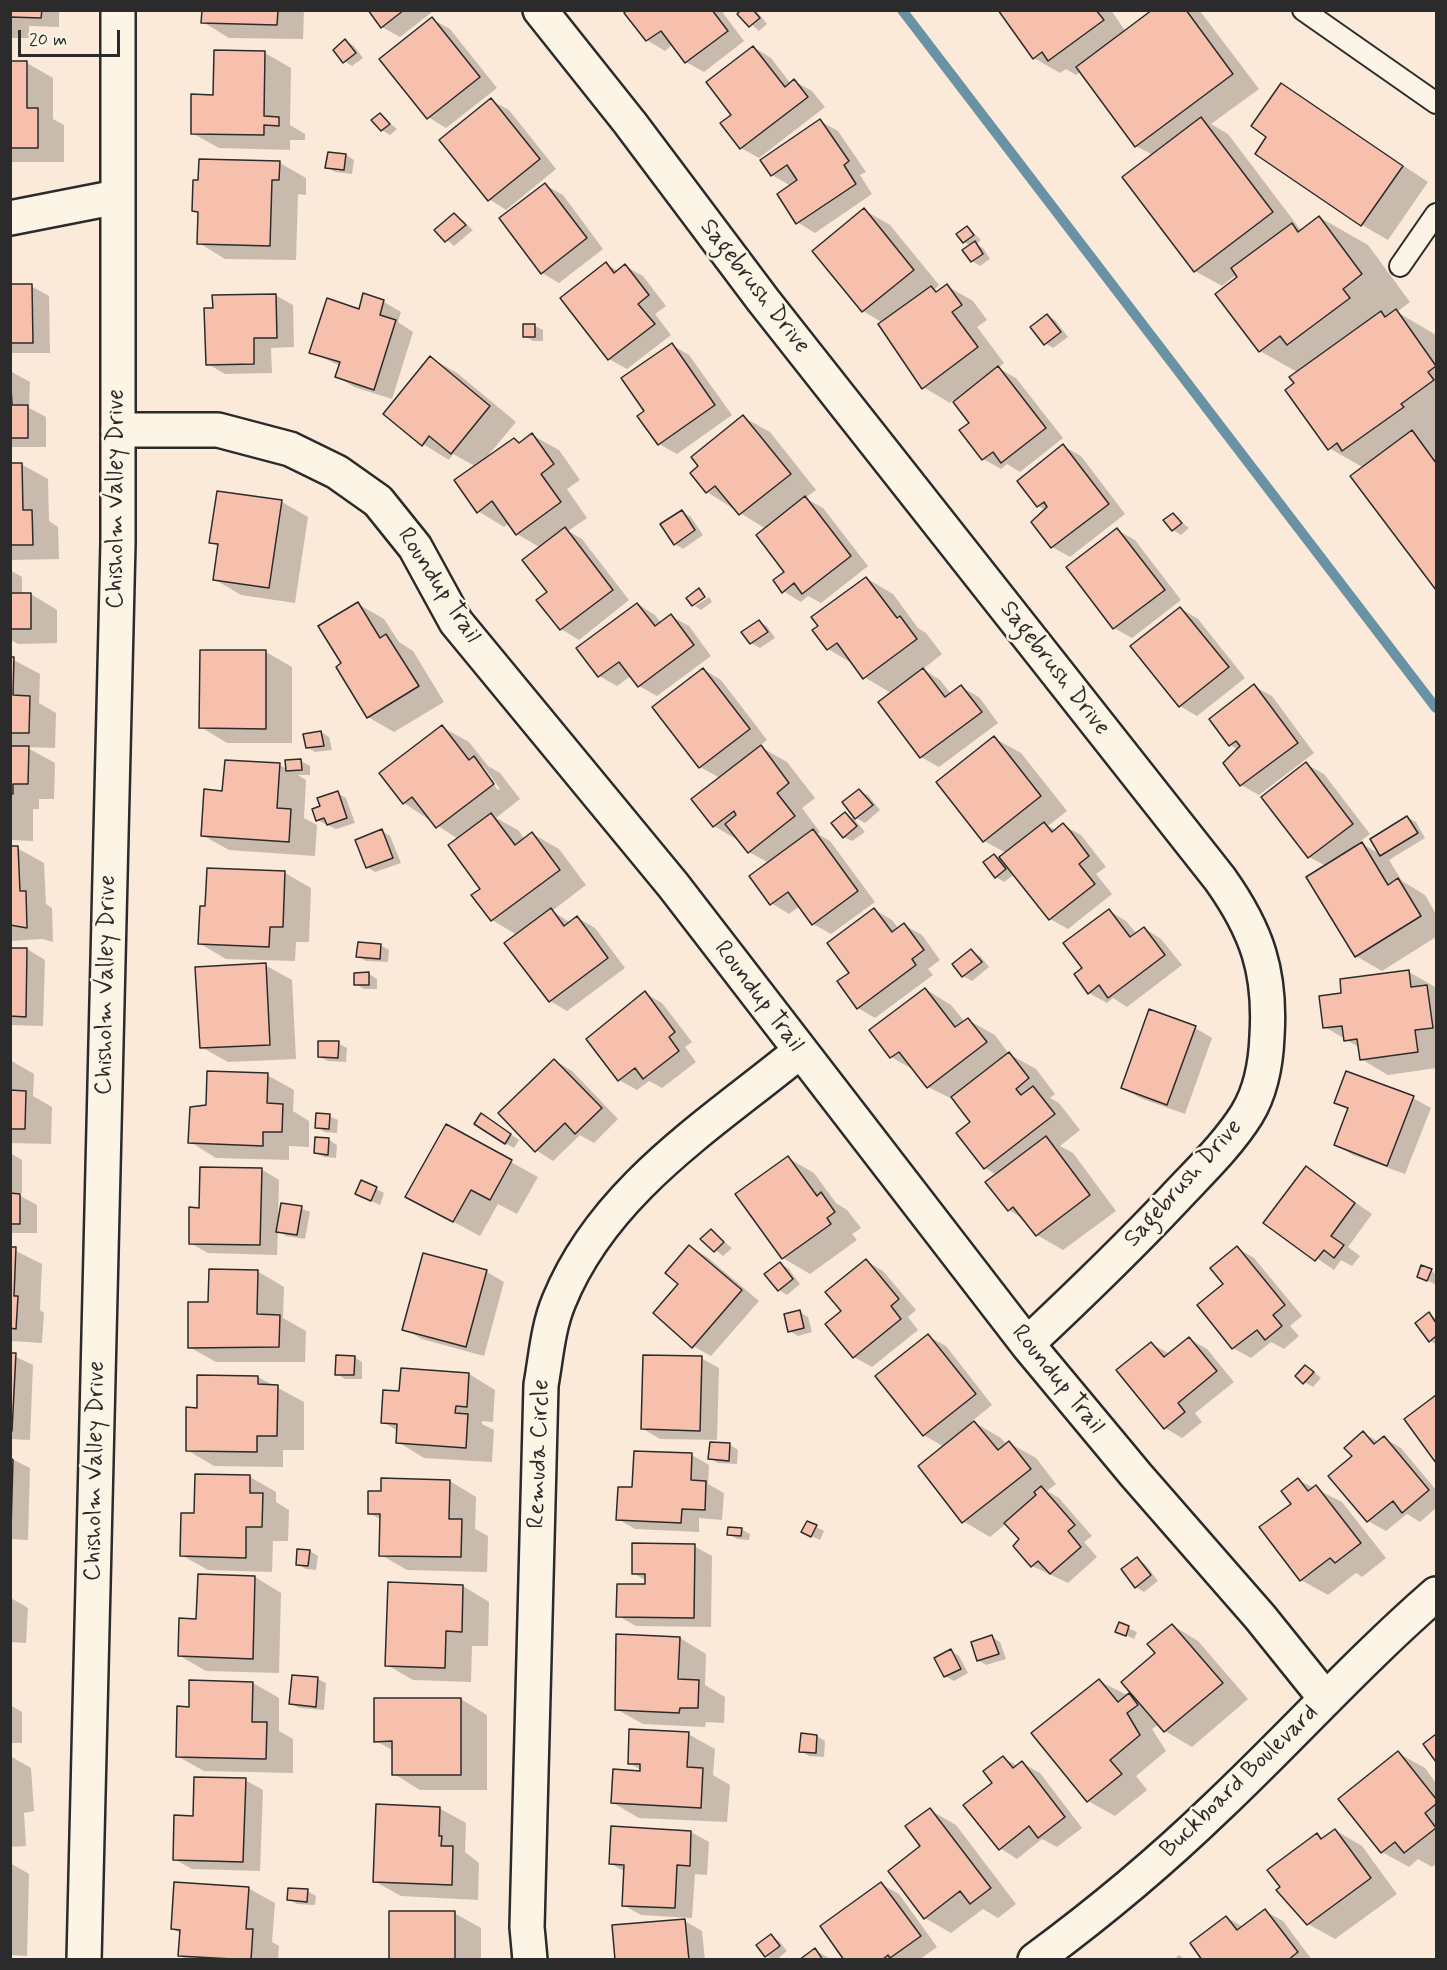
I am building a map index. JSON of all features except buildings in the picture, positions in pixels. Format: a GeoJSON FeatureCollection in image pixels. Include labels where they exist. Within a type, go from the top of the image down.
{"type":"FeatureCollection","features":[{"type":"Feature","properties":{"kind":"street","name":"Chisholm Valley Drive"},"geometry":{"type":"LineString","coordinates":[[84,1959],[118,543],[118,10]]}},
{"type":"Feature","properties":{"kind":"street","name":"Sagebrush Drive"},"geometry":{"type":"LineString","coordinates":[[540,10],[630,123],[770,309],[1220,879],[1250,926],[1265,970],[1269,1001],[1266,1058],[1259,1086],[1248,1113],[1225,1143],[1138,1237],[1027,1344]]}},
{"type":"Feature","properties":{"kind":"street"},"geometry":{"type":"LineString","coordinates":[[10,218],[117,197]]}},
{"type":"Feature","properties":{"kind":"street","name":"Roundup Trail"},"geometry":{"type":"LineString","coordinates":[[118,430],[218,430],[291,449],[337,472],[378,501],[415,547],[456,622],[673,885],[799,1052],[1027,1344],[1326,1699]]}},
{"type":"Feature","properties":{"kind":"street","name":"Remuda Circle"},"geometry":{"type":"LineString","coordinates":[[530,1959],[527,1927],[541,1385],[550,1328],[559,1301],[584,1251],[635,1186],[799,1052]]}},
{"type":"Feature","properties":{"kind":"street","name":"Buckboard Boulevard"},"geometry":{"type":"LineString","coordinates":[[1035,1959],[1101,1911],[1207,1816],[1390,1634],[1437,1594]]}},
{"type":"Feature","properties":{"kind":"lane"},"geometry":{"type":"LineString","coordinates":[[1303,10],[1437,103]]}},
{"type":"Feature","properties":{"kind":"lane"},"geometry":{"type":"LineString","coordinates":[[1400,266],[1437,214]]}},
{"type":"Feature","properties":{"kind":"waterway"},"geometry":{"type":"LineString","coordinates":[[902,10],[1436,708]]}}]}
